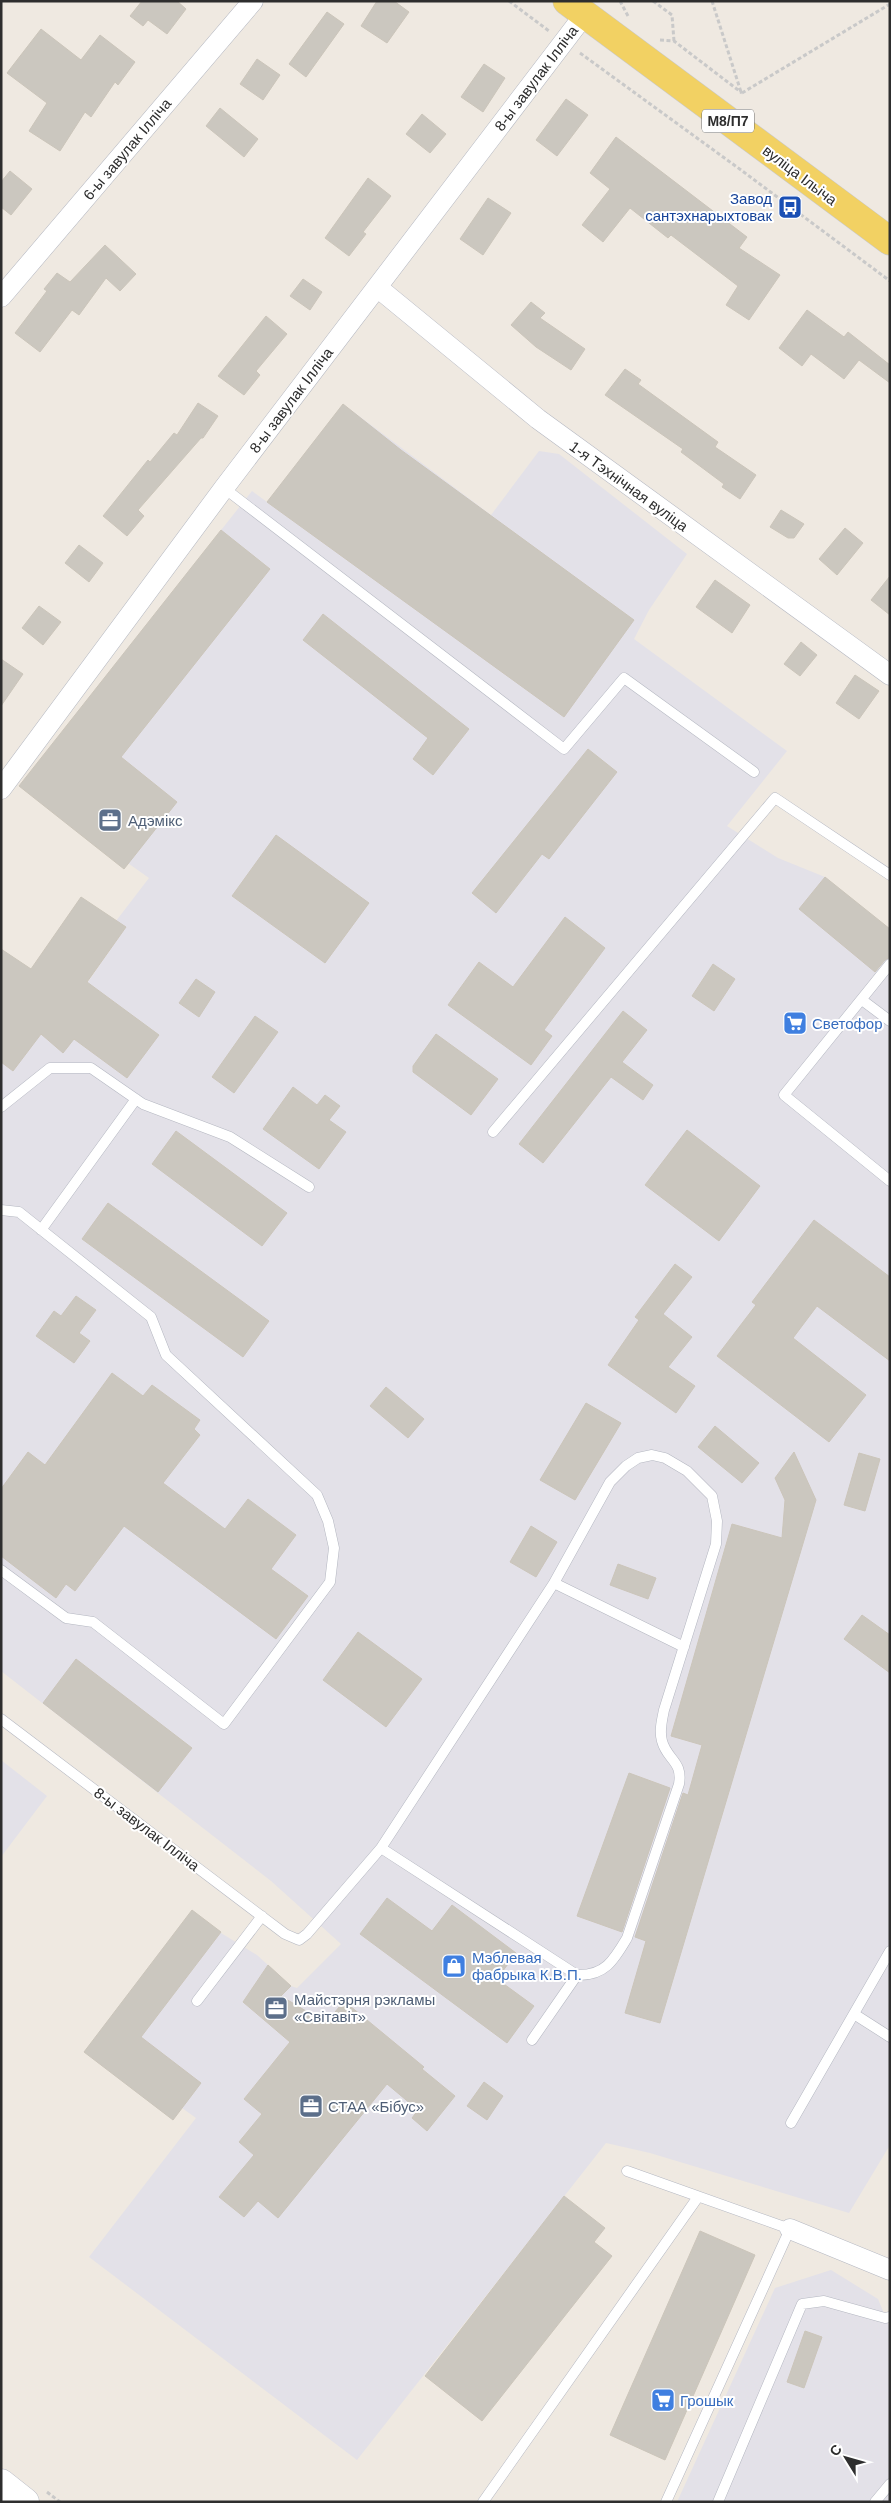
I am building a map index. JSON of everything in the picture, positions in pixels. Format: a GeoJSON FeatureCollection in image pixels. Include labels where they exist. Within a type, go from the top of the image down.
{"type":"FeatureCollection","features":[{"type":"Feature","properties":{"kind":"main road","name":"вуліца Ільіча"},"geometry":{"type":"LineString","coordinates":[[580,8],[890,241]]}},
{"type":"Feature","properties":{"kind":"street","name":"6-ы завулак Ілліча"},"geometry":{"type":"LineString","coordinates":[[1,296],[253,1]]}},
{"type":"Feature","properties":{"kind":"street","name":"8-ы завулак Ілліча"},"geometry":{"type":"LineString","coordinates":[[1,789],[224,488],[564,42],[580,8]]}},
{"type":"Feature","properties":{"kind":"street","name":"1-я Тэхнічная вуліца"},"geometry":{"type":"LineString","coordinates":[[377,287],[538,419],[890,675]]}},
{"type":"Feature","properties":{"kind":"street"},"geometry":{"type":"LineString","coordinates":[[790,2229],[890,2270]]}},
{"type":"Feature","properties":{"kind":"street"},"geometry":{"type":"LineString","coordinates":[[1,2483],[25,2502]]}},
{"type":"Feature","properties":{"kind":"lane"},"geometry":{"type":"LineString","coordinates":[[224,488],[564,749],[624,678],[754,772]]}},
{"type":"Feature","properties":{"kind":"lane"},"geometry":{"type":"LineString","coordinates":[[493,1132],[775,798],[890,875]]}},
{"type":"Feature","properties":{"kind":"lane"},"geometry":{"type":"LineString","coordinates":[[890,964],[784,1095],[890,1181]]}},
{"type":"Feature","properties":{"kind":"lane"},"geometry":{"type":"LineString","coordinates":[[862,1000],[890,1021]]}},
{"type":"Feature","properties":{"kind":"lane"},"geometry":{"type":"LineString","coordinates":[[1,1107],[50,1068],[91,1068],[143,1104],[230,1137],[309,1187]]}},
{"type":"Feature","properties":{"kind":"lane"},"geometry":{"type":"LineString","coordinates":[[42,1230],[136,1099]]}},
{"type":"Feature","properties":{"kind":"lane"},"geometry":{"type":"LineString","coordinates":[[1,1210],[19,1212],[151,1317],[166,1355],[317,1495],[328,1520],[334,1548],[330,1582],[224,1724],[93,1622],[66,1618],[1,1570]]}},
{"type":"Feature","properties":{"kind":"lane"},"geometry":{"type":"LineString","coordinates":[[652,1455],[665,1458],[687,1471],[712,1496],[717,1521],[716,1544],[684,1647],[664,1710],[660,1732],[662,1742],[679,1768],[679,1784],[627,1938],[615,1958],[603,1969],[590,1976],[577,1975],[381,1848],[554,1584],[610,1482],[626,1466],[638,1458],[652,1455]]}},
{"type":"Feature","properties":{"kind":"lane"},"geometry":{"type":"LineString","coordinates":[[554,1584],[684,1647]]}},
{"type":"Feature","properties":{"kind":"lane","name":"8-ы завулак Ілліча"},"geometry":{"type":"LineString","coordinates":[[1,1720],[292,1939],[299,1940],[307,1934],[381,1848]]}},
{"type":"Feature","properties":{"kind":"lane"},"geometry":{"type":"LineString","coordinates":[[197,2001],[262,1916]]}},
{"type":"Feature","properties":{"kind":"lane"},"geometry":{"type":"LineString","coordinates":[[791,2122],[890,1951]]}},
{"type":"Feature","properties":{"kind":"lane"},"geometry":{"type":"LineString","coordinates":[[532,2040],[577,1975]]}},
{"type":"Feature","properties":{"kind":"lane"},"geometry":{"type":"LineString","coordinates":[[854,2014],[890,2037]]}},
{"type":"Feature","properties":{"kind":"lane"},"geometry":{"type":"LineString","coordinates":[[627,2171],[790,2229],[666,2502]]}},
{"type":"Feature","properties":{"kind":"lane"},"geometry":{"type":"LineString","coordinates":[[483,2502],[698,2196]]}},
{"type":"Feature","properties":{"kind":"lane"},"geometry":{"type":"LineString","coordinates":[[718,2502],[802,2304],[824,2301],[884,2318],[890,2317]]}},
{"type":"Feature","properties":{"kind":"lane"},"geometry":{"type":"LineString","coordinates":[[874,2502],[890,2484]]}},
{"type":"Feature","properties":{"kind":"path"},"geometry":{"type":"LineString","coordinates":[[509,1],[890,281]]}},
{"type":"Feature","properties":{"kind":"path"},"geometry":{"type":"LineString","coordinates":[[620,1],[631,23]]}},
{"type":"Feature","properties":{"kind":"path"},"geometry":{"type":"LineString","coordinates":[[653,1],[672,15],[674,41]]}},
{"type":"Feature","properties":{"kind":"path"},"geometry":{"type":"LineString","coordinates":[[712,1],[742,93]]}},
{"type":"Feature","properties":{"kind":"path"},"geometry":{"type":"LineString","coordinates":[[742,93],[890,4]]}},
{"type":"Feature","properties":{"kind":"path"},"geometry":{"type":"LineString","coordinates":[[653,39],[674,41],[742,93]]}},
{"type":"Feature","properties":{"kind":"shaded area"},"geometry":{"type":"Polygon","coordinates":[[[343,404],[491,515],[539,451],[559,454],[687,554],[649,610],[634,639],[787,751],[727,826],[778,858],[825,877],[890,930],[890,2145],[849,2213],[650,2153],[606,2143],[357,2460],[89,2257],[196,2118],[182,2108],[173,2120],[84,2052],[192,1910],[221,1933],[257,1955],[291,1986],[297,1988],[341,1944],[271,1881],[1,1671],[1,981],[60,1022],[126,927],[116,921],[149,878],[19,786],[252,491],[267,502],[343,404]]]}},
{"type":"Feature","properties":{"kind":"shaded area"},"geometry":{"type":"Polygon","coordinates":[[[1,1760],[47,1796],[1,1857],[1,1760]]]}},
{"type":"Feature","properties":{"kind":"shaded area"},"geometry":{"type":"Polygon","coordinates":[[[831,2270],[878,2299],[890,2328],[890,2502],[677,2502],[775,2288],[831,2270]]]}},
{"type":"Feature","properties":{"kind":"building"},"geometry":{"type":"Polygon","coordinates":[[[142,1],[177,1],[186,9],[167,34],[148,20],[143,26],[130,16],[142,1]]]}},
{"type":"Feature","properties":{"kind":"building"},"geometry":{"type":"Polygon","coordinates":[[[377,1],[394,1],[409,12],[387,43],[361,26],[377,1]]]}},
{"type":"Feature","properties":{"kind":"building"},"geometry":{"type":"Polygon","coordinates":[[[327,12],[344,24],[306,77],[289,64],[327,12]]]}},
{"type":"Feature","properties":{"kind":"building"},"geometry":{"type":"Polygon","coordinates":[[[41,29],[81,60],[100,35],[135,62],[118,85],[115,82],[91,117],[85,112],[60,151],[29,131],[47,103],[7,73],[41,29]]]}},
{"type":"Feature","properties":{"kind":"building"},"geometry":{"type":"Polygon","coordinates":[[[257,59],[280,75],[263,100],[240,84],[257,59]]]}},
{"type":"Feature","properties":{"kind":"building"},"geometry":{"type":"Polygon","coordinates":[[[484,64],[505,78],[483,112],[461,97],[484,64]]]}},
{"type":"Feature","properties":{"kind":"building"},"geometry":{"type":"Polygon","coordinates":[[[566,99],[588,115],[557,156],[536,140],[566,99]]]}},
{"type":"Feature","properties":{"kind":"building"},"geometry":{"type":"Polygon","coordinates":[[[220,108],[258,139],[244,157],[206,126],[220,108]]]}},
{"type":"Feature","properties":{"kind":"building"},"geometry":{"type":"Polygon","coordinates":[[[422,114],[446,134],[430,153],[406,134],[422,114]]]}},
{"type":"Feature","properties":{"kind":"building"},"geometry":{"type":"Polygon","coordinates":[[[616,137],[747,237],[739,248],[780,275],[749,320],[726,305],[738,286],[671,235],[668,238],[630,208],[603,242],[582,225],[610,189],[590,173],[616,137]]]}},
{"type":"Feature","properties":{"kind":"building"},"geometry":{"type":"Polygon","coordinates":[[[10,171],[32,189],[11,215],[1,207],[1,182],[10,171]]]}},
{"type":"Feature","properties":{"kind":"building"},"geometry":{"type":"Polygon","coordinates":[[[368,178],[391,196],[363,232],[366,234],[349,256],[325,238],[368,178]]]}},
{"type":"Feature","properties":{"kind":"building"},"geometry":{"type":"Polygon","coordinates":[[[488,198],[511,213],[483,255],[460,239],[488,198]]]}},
{"type":"Feature","properties":{"kind":"building"},"geometry":{"type":"Polygon","coordinates":[[[105,245],[136,274],[120,291],[106,278],[79,315],[72,310],[40,352],[15,333],[47,291],[44,289],[57,273],[70,282],[105,245]]]}},
{"type":"Feature","properties":{"kind":"building"},"geometry":{"type":"Polygon","coordinates":[[[303,279],[322,292],[310,310],[290,296],[303,279]]]}},
{"type":"Feature","properties":{"kind":"building"},"geometry":{"type":"Polygon","coordinates":[[[531,302],[545,313],[540,318],[585,349],[571,370],[536,347],[511,325],[531,302]]]}},
{"type":"Feature","properties":{"kind":"building"},"geometry":{"type":"Polygon","coordinates":[[[807,310],[844,337],[848,332],[890,365],[890,383],[859,360],[844,379],[811,354],[802,366],[779,348],[807,310]]]}},
{"type":"Feature","properties":{"kind":"building"},"geometry":{"type":"Polygon","coordinates":[[[266,316],[287,334],[256,371],[260,375],[244,395],[218,376],[266,316]]]}},
{"type":"Feature","properties":{"kind":"building"},"geometry":{"type":"Polygon","coordinates":[[[625,369],[641,380],[638,384],[718,442],[715,447],[756,475],[740,499],[722,487],[724,484],[681,452],[683,449],[605,395],[625,369]]]}},
{"type":"Feature","properties":{"kind":"building"},"geometry":{"type":"Polygon","coordinates":[[[198,403],[218,416],[203,438],[138,510],[144,516],[127,536],[103,516],[148,460],[150,462],[174,433],[177,435],[198,403]]]}},
{"type":"Feature","properties":{"kind":"building"},"geometry":{"type":"Polygon","coordinates":[[[343,404],[401,450],[634,620],[564,717],[267,502],[343,404]]]}},
{"type":"Feature","properties":{"kind":"building"},"geometry":{"type":"Polygon","coordinates":[[[781,510],[804,524],[794,538],[788,538],[770,527],[781,510]]]}},
{"type":"Feature","properties":{"kind":"building"},"geometry":{"type":"Polygon","coordinates":[[[845,528],[863,543],[837,575],[819,559],[845,528]]]}},
{"type":"Feature","properties":{"kind":"building"},"geometry":{"type":"Polygon","coordinates":[[[221,530],[270,569],[121,757],[177,802],[124,869],[19,786],[221,530]]]}},
{"type":"Feature","properties":{"kind":"building"},"geometry":{"type":"Polygon","coordinates":[[[79,545],[103,563],[89,582],[65,563],[79,545]]]}},
{"type":"Feature","properties":{"kind":"building"},"geometry":{"type":"Polygon","coordinates":[[[890,576],[890,615],[871,600],[890,576]]]}},
{"type":"Feature","properties":{"kind":"building"},"geometry":{"type":"Polygon","coordinates":[[[715,580],[750,605],[732,633],[696,607],[715,580]]]}},
{"type":"Feature","properties":{"kind":"building"},"geometry":{"type":"Polygon","coordinates":[[[39,606],[61,622],[43,645],[22,628],[39,606]]]}},
{"type":"Feature","properties":{"kind":"building"},"geometry":{"type":"Polygon","coordinates":[[[323,614],[469,729],[433,775],[413,759],[428,738],[303,640],[323,614]]]}},
{"type":"Feature","properties":{"kind":"building"},"geometry":{"type":"Polygon","coordinates":[[[801,642],[817,655],[800,676],[784,664],[801,642]]]}},
{"type":"Feature","properties":{"kind":"building"},"geometry":{"type":"Polygon","coordinates":[[[1,659],[23,674],[1,706],[1,659]]]}},
{"type":"Feature","properties":{"kind":"building"},"geometry":{"type":"Polygon","coordinates":[[[855,675],[879,691],[859,719],[836,703],[855,675]]]}},
{"type":"Feature","properties":{"kind":"building"},"geometry":{"type":"Polygon","coordinates":[[[588,749],[617,772],[549,859],[542,854],[496,913],[472,893],[588,749]]]}},
{"type":"Feature","properties":{"kind":"building"},"geometry":{"type":"Polygon","coordinates":[[[276,835],[369,903],[325,963],[232,896],[276,835]]]}},
{"type":"Feature","properties":{"kind":"building"},"geometry":{"type":"Polygon","coordinates":[[[825,877],[890,929],[890,957],[875,972],[799,909],[825,877]]]}},
{"type":"Feature","properties":{"kind":"building"},"geometry":{"type":"Polygon","coordinates":[[[81,897],[126,927],[87,982],[159,1035],[127,1078],[74,1039],[63,1053],[41,1034],[13,1071],[1,1062],[1,949],[31,969],[81,897]]]}},
{"type":"Feature","properties":{"kind":"building"},"geometry":{"type":"Polygon","coordinates":[[[565,917],[605,948],[544,1030],[552,1036],[531,1065],[448,1005],[479,962],[513,987],[565,917]]]}},
{"type":"Feature","properties":{"kind":"building"},"geometry":{"type":"Polygon","coordinates":[[[713,964],[735,979],[714,1011],[692,996],[713,964]]]}},
{"type":"Feature","properties":{"kind":"building"},"geometry":{"type":"Polygon","coordinates":[[[196,979],[215,992],[199,1017],[179,1003],[196,979]]]}},
{"type":"Feature","properties":{"kind":"building"},"geometry":{"type":"Polygon","coordinates":[[[623,1011],[647,1030],[622,1062],[653,1085],[643,1100],[611,1077],[543,1163],[519,1144],[623,1011]]]}},
{"type":"Feature","properties":{"kind":"building"},"geometry":{"type":"Polygon","coordinates":[[[255,1016],[278,1032],[234,1093],[212,1077],[255,1016]]]}},
{"type":"Feature","properties":{"kind":"building"},"geometry":{"type":"Polygon","coordinates":[[[436,1034],[498,1079],[471,1115],[413,1072],[413,1066],[436,1034]]]}},
{"type":"Feature","properties":{"kind":"building"},"geometry":{"type":"Polygon","coordinates":[[[293,1087],[317,1105],[325,1095],[340,1106],[329,1120],[346,1132],[319,1169],[263,1129],[293,1087]]]}},
{"type":"Feature","properties":{"kind":"building"},"geometry":{"type":"Polygon","coordinates":[[[687,1130],[760,1186],[719,1241],[645,1185],[687,1130]]]}},
{"type":"Feature","properties":{"kind":"building"},"geometry":{"type":"Polygon","coordinates":[[[176,1131],[287,1213],[262,1246],[152,1164],[176,1131]]]}},
{"type":"Feature","properties":{"kind":"building"},"geometry":{"type":"Polygon","coordinates":[[[108,1203],[269,1321],[243,1357],[82,1239],[108,1203]]]}},
{"type":"Feature","properties":{"kind":"building"},"geometry":{"type":"Polygon","coordinates":[[[814,1220],[890,1277],[890,1361],[817,1306],[793,1338],[866,1395],[829,1442],[717,1356],[756,1305],[752,1302],[814,1220]]]}},
{"type":"Feature","properties":{"kind":"building"},"geometry":{"type":"Polygon","coordinates":[[[675,1264],[692,1277],[663,1314],[692,1337],[668,1367],[695,1386],[676,1413],[608,1365],[639,1320],[635,1317],[675,1264]]]}},
{"type":"Feature","properties":{"kind":"building"},"geometry":{"type":"Polygon","coordinates":[[[76,1296],[96,1310],[79,1333],[90,1341],[74,1363],[36,1336],[54,1311],[61,1316],[76,1296]]]}},
{"type":"Feature","properties":{"kind":"building"},"geometry":{"type":"Polygon","coordinates":[[[112,1373],[143,1396],[152,1385],[200,1420],[194,1429],[200,1435],[163,1483],[225,1529],[248,1499],[296,1535],[271,1569],[308,1596],[276,1639],[124,1526],[75,1591],[66,1584],[56,1598],[1,1556],[1,1489],[28,1452],[45,1465],[112,1373]]]}},
{"type":"Feature","properties":{"kind":"building"},"geometry":{"type":"Polygon","coordinates":[[[386,1387],[424,1419],[408,1438],[370,1406],[386,1387]]]}},
{"type":"Feature","properties":{"kind":"building"},"geometry":{"type":"Polygon","coordinates":[[[586,1403],[621,1423],[575,1500],[540,1480],[586,1403]]]}},
{"type":"Feature","properties":{"kind":"building"},"geometry":{"type":"Polygon","coordinates":[[[715,1426],[759,1463],[742,1483],[698,1447],[715,1426]]]}},
{"type":"Feature","properties":{"kind":"building"},"geometry":{"type":"Polygon","coordinates":[[[794,1452],[816,1500],[660,2023],[625,2013],[646,1941],[635,1937],[683,1793],[688,1795],[702,1745],[671,1736],[732,1524],[782,1538],[785,1500],[775,1478],[794,1452]]]}},
{"type":"Feature","properties":{"kind":"building"},"geometry":{"type":"Polygon","coordinates":[[[859,1453],[880,1459],[865,1511],[844,1505],[859,1453]]]}},
{"type":"Feature","properties":{"kind":"building"},"geometry":{"type":"Polygon","coordinates":[[[531,1526],[557,1542],[536,1577],[510,1562],[531,1526]]]}},
{"type":"Feature","properties":{"kind":"building"},"geometry":{"type":"Polygon","coordinates":[[[618,1564],[656,1578],[648,1599],[610,1585],[618,1564]]]}},
{"type":"Feature","properties":{"kind":"building"},"geometry":{"type":"Polygon","coordinates":[[[862,1615],[890,1635],[890,1673],[844,1639],[862,1615]]]}},
{"type":"Feature","properties":{"kind":"building"},"geometry":{"type":"Polygon","coordinates":[[[358,1632],[422,1679],[386,1727],[323,1680],[358,1632]]]}},
{"type":"Feature","properties":{"kind":"building"},"geometry":{"type":"Polygon","coordinates":[[[76,1659],[192,1748],[158,1792],[43,1703],[76,1659]]]}},
{"type":"Feature","properties":{"kind":"building"},"geometry":{"type":"Polygon","coordinates":[[[629,1773],[670,1788],[622,1932],[577,1916],[629,1773]]]}},
{"type":"Feature","properties":{"kind":"building","name":"Мэблевая фабрыка К.В.П."},"geometry":{"type":"Polygon","coordinates":[[[387,1898],[432,1931],[452,1905],[516,1953],[497,1979],[534,2006],[507,2043],[360,1934],[387,1898]]]}},
{"type":"Feature","properties":{"kind":"building"},"geometry":{"type":"Polygon","coordinates":[[[192,1910],[221,1932],[141,2037],[201,2083],[173,2120],[84,2052],[192,1910]]]}},
{"type":"Feature","properties":{"kind":"building","name":"СТАА «Бібус»"},"geometry":{"type":"Polygon","coordinates":[[[268,1965],[291,1986],[281,1996],[326,2023],[344,2001],[424,2067],[422,2069],[455,2096],[427,2131],[412,2118],[418,2110],[387,2084],[278,2218],[258,2201],[244,2217],[219,2197],[254,2155],[239,2142],[262,2114],[244,2099],[290,2042],[243,2002],[268,1965]]]}},
{"type":"Feature","properties":{"kind":"building"},"geometry":{"type":"Polygon","coordinates":[[[484,2082],[503,2096],[487,2120],[467,2106],[484,2082]]]}},
{"type":"Feature","properties":{"kind":"building"},"geometry":{"type":"Polygon","coordinates":[[[564,2196],[605,2228],[594,2242],[612,2256],[482,2421],[425,2376],[564,2196]]]}},
{"type":"Feature","properties":{"kind":"building"},"geometry":{"type":"Polygon","coordinates":[[[700,2231],[755,2255],[665,2460],[610,2435],[700,2231]]]}},
{"type":"Feature","properties":{"kind":"building"},"geometry":{"type":"Polygon","coordinates":[[[805,2331],[822,2337],[804,2388],[787,2382],[805,2331]]]}},
{"type":"Feature","properties":{"kind":"place","name":"Завод сантэхнарыхтовак"},"geometry":{"type":"Point","coordinates":[790,207]}},
{"type":"Feature","properties":{"kind":"place","name":"Адэмікс"},"geometry":{"type":"Point","coordinates":[110,820]}},
{"type":"Feature","properties":{"kind":"place","name":"Светофор"},"geometry":{"type":"Point","coordinates":[795,1023]}},
{"type":"Feature","properties":{"kind":"place","name":"Мэблевая фабрыка К.В.П."},"geometry":{"type":"Point","coordinates":[454,1966]}},
{"type":"Feature","properties":{"kind":"place","name":"Майстэрня рэкламы «Світавіт»"},"geometry":{"type":"Point","coordinates":[276,2008]}},
{"type":"Feature","properties":{"kind":"place","name":"СТАА «Бібус»"},"geometry":{"type":"Point","coordinates":[311,2106]}},
{"type":"Feature","properties":{"kind":"place","name":"Грошык"},"geometry":{"type":"Point","coordinates":[663,2400]}}]}
